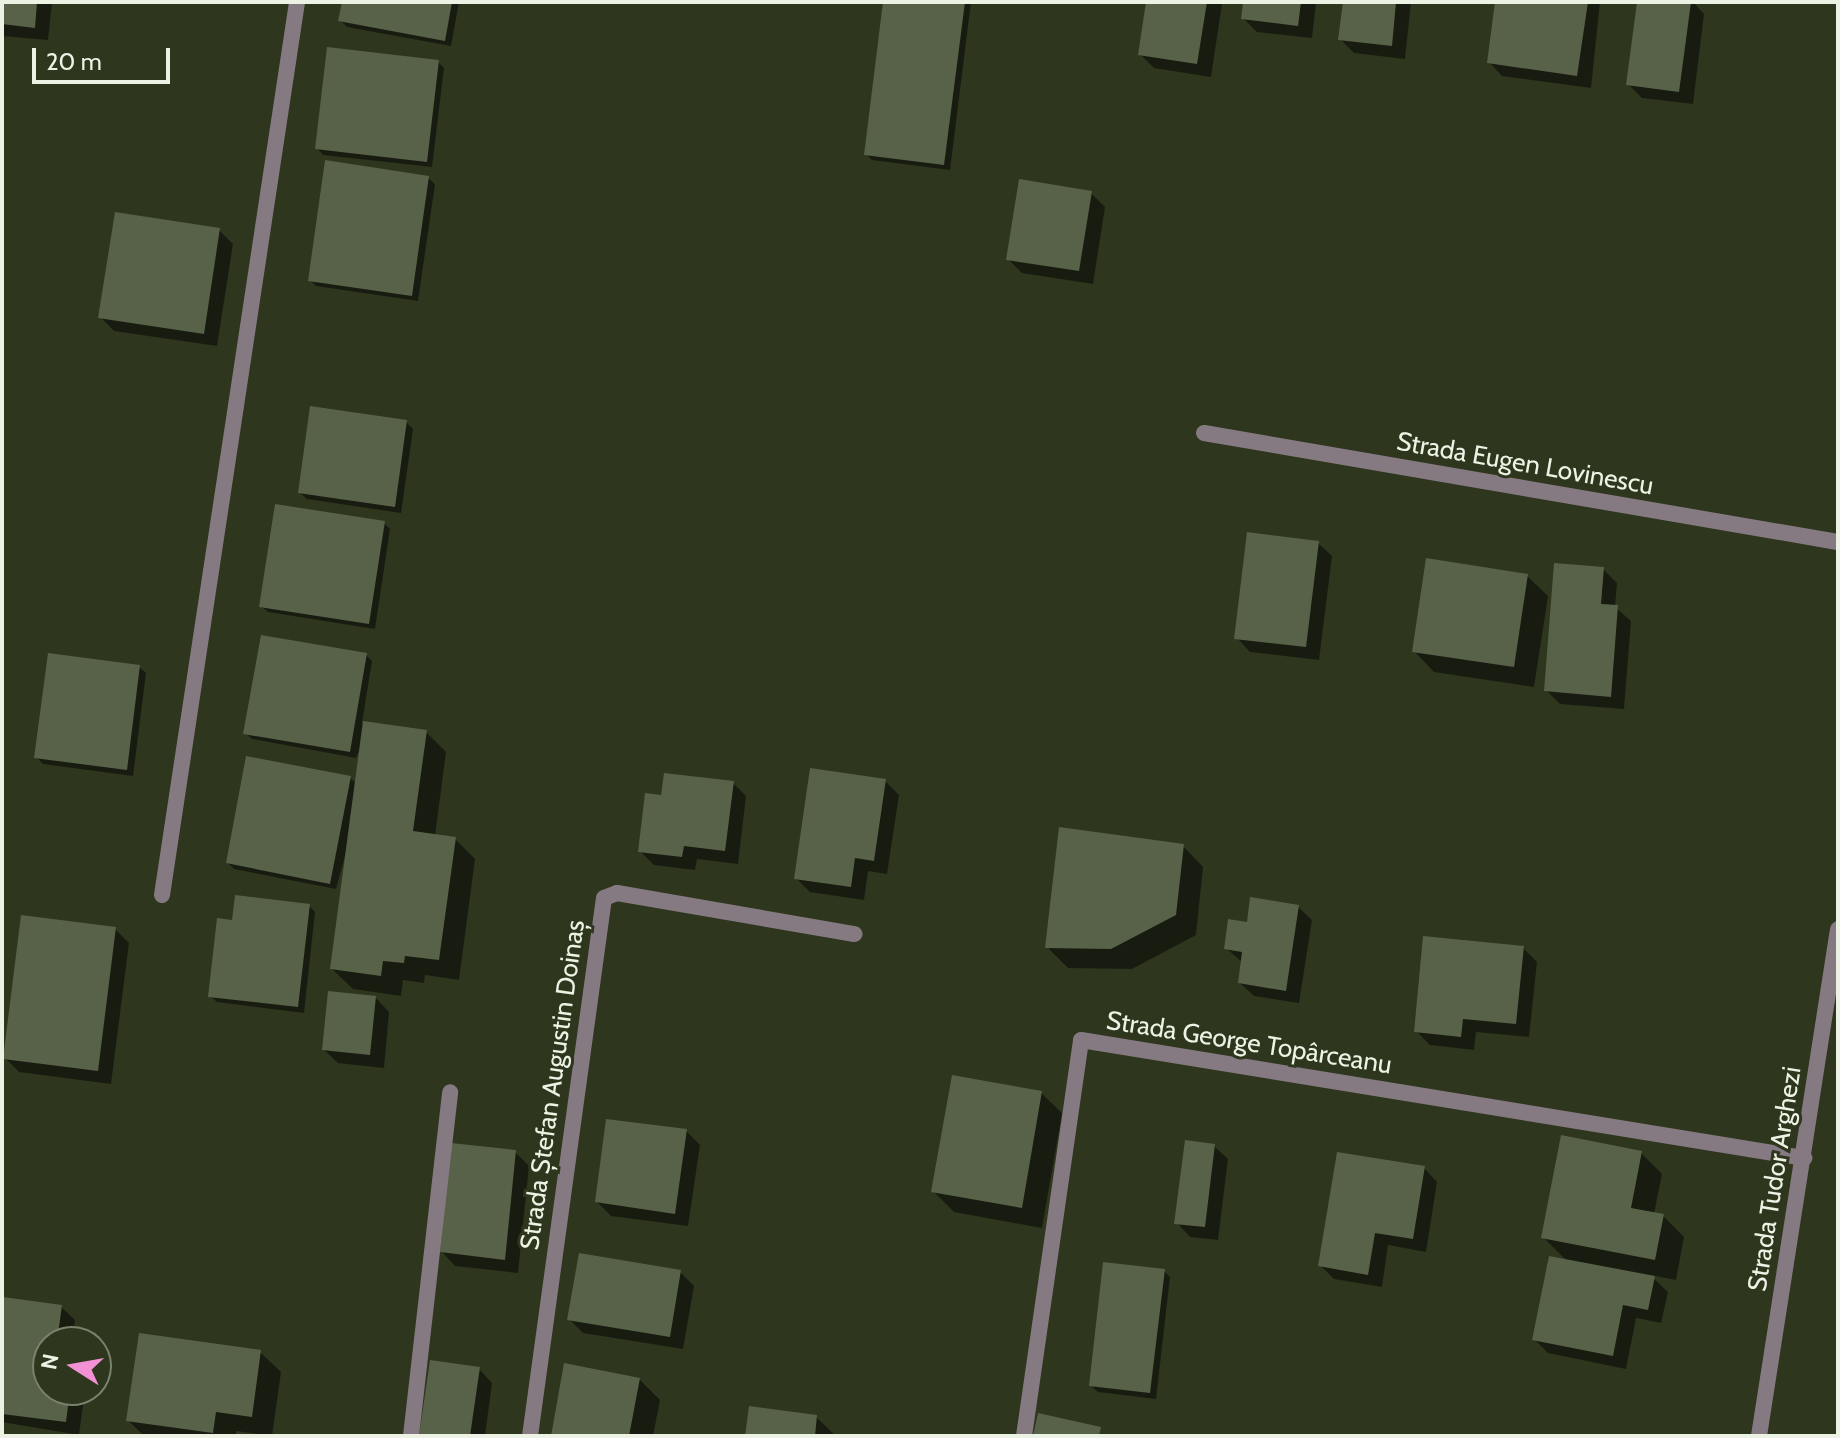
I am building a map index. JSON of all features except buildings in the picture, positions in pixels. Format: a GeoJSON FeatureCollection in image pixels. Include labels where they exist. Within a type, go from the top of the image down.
{"type":"FeatureCollection","features":[{"type":"Feature","properties":{"kind":"street"},"geometry":{"type":"LineString","coordinates":[[162,895],[297,2]]}},
{"type":"Feature","properties":{"kind":"street","name":"Strada Eugen Lovinescu"},"geometry":{"type":"LineString","coordinates":[[1204,433],[1838,542]]}},
{"type":"Feature","properties":{"kind":"street","name":"Strada Ștefan Augustin Doinaș"},"geometry":{"type":"LineString","coordinates":[[530,1436],[604,898],[617,893],[854,934]]}},
{"type":"Feature","properties":{"kind":"street","name":"Strada Tudor Arghezi"},"geometry":{"type":"LineString","coordinates":[[1759,1436],[1838,929]]}},
{"type":"Feature","properties":{"kind":"street","name":"Strada George Topârceanu"},"geometry":{"type":"LineString","coordinates":[[1024,1436],[1081,1040],[1804,1158]]}},
{"type":"Feature","properties":{"kind":"street"},"geometry":{"type":"LineString","coordinates":[[411,1436],[450,1092]]}}]}
